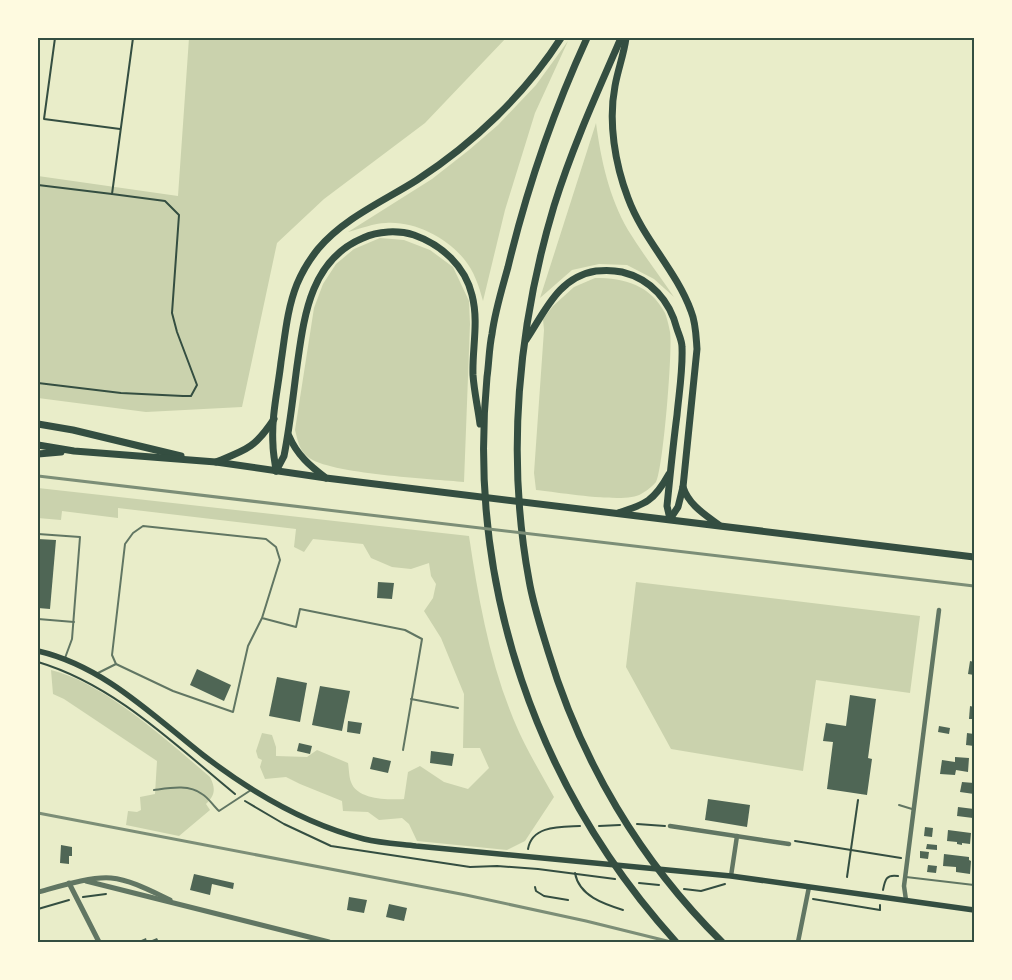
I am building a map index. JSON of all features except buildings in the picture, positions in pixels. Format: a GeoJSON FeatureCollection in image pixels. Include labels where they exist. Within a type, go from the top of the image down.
{"type":"FeatureCollection","features":[{"type":"Feature","properties":{"kind":"main road"},"geometry":{"type":"LineString","coordinates":[[276,471],[273,444],[274,419],[285,334],[297,283],[307,264],[319,248],[337,230],[418,179],[451,156],[484,128],[515,98],[537,73],[561,38]]}},
{"type":"Feature","properties":{"kind":"main road"},"geometry":{"type":"LineString","coordinates":[[587,38],[550,125],[516,233],[492,333],[483,416],[488,530],[495,576],[512,653],[522,684],[544,737],[573,798],[621,875],[676,942]]}},
{"type":"Feature","properties":{"kind":"main road"},"geometry":{"type":"LineString","coordinates":[[621,38],[577,138],[554,207],[536,274],[524,343],[517,451],[522,539],[529,582],[557,682],[597,772],[611,800],[646,853],[684,901],[722,942]]}},
{"type":"Feature","properties":{"kind":"main road"},"geometry":{"type":"LineString","coordinates":[[626,38],[624,54],[614,87],[612,126],[618,162],[628,199],[683,293],[692,312],[696,328],[696,357],[683,487],[678,507],[670,519]]}},
{"type":"Feature","properties":{"kind":"main road"},"geometry":{"type":"LineString","coordinates":[[276,471],[284,456],[304,319],[310,296],[319,276],[342,249],[372,234],[409,233],[430,241],[448,255],[463,273],[472,295],[475,314],[476,333],[473,374],[483,448]]}},
{"type":"Feature","properties":{"kind":"main road"},"geometry":{"type":"LineString","coordinates":[[524,343],[559,289],[580,276],[592,272],[614,270],[641,278],[663,298],[674,316],[682,345],[667,506],[670,519]]}},
{"type":"Feature","properties":{"kind":"main road"},"geometry":{"type":"LineString","coordinates":[[216,462],[253,445],[262,437],[274,419]]}},
{"type":"Feature","properties":{"kind":"main road"},"geometry":{"type":"LineString","coordinates":[[38,424],[73,430],[203,462]]}},
{"type":"Feature","properties":{"kind":"main road"},"geometry":{"type":"LineString","coordinates":[[288,434],[298,453],[308,465],[326,478]]}},
{"type":"Feature","properties":{"kind":"main road"},"geometry":{"type":"LineString","coordinates":[[38,445],[74,451],[216,462],[326,478],[719,524],[841,542],[974,557]]}},
{"type":"Feature","properties":{"kind":"main road"},"geometry":{"type":"LineString","coordinates":[[38,454],[74,451]]}},
{"type":"Feature","properties":{"kind":"main road"},"geometry":{"type":"LineString","coordinates":[[618,513],[637,507],[652,498],[662,488],[671,472]]}},
{"type":"Feature","properties":{"kind":"main road"},"geometry":{"type":"LineString","coordinates":[[683,487],[687,498],[695,507],[719,524]]}},
{"type":"Feature","properties":{"kind":"main road"},"geometry":{"type":"LineString","coordinates":[[38,651],[65,658],[97,674],[129,696],[204,756],[252,790],[317,824],[366,840],[731,876],[974,910]]}},
{"type":"Feature","properties":{"kind":"street"},"geometry":{"type":"LineString","coordinates":[[906,900],[904,886],[939,610]]}},
{"type":"Feature","properties":{"kind":"street"},"geometry":{"type":"LineString","coordinates":[[670,826],[789,844]]}},
{"type":"Feature","properties":{"kind":"street"},"geometry":{"type":"LineString","coordinates":[[731,876],[736,836]]}},
{"type":"Feature","properties":{"kind":"street"},"geometry":{"type":"LineString","coordinates":[[38,892],[69,884],[110,877],[149,890],[179,904]]}},
{"type":"Feature","properties":{"kind":"street"},"geometry":{"type":"LineString","coordinates":[[86,881],[329,942]]}},
{"type":"Feature","properties":{"kind":"street"},"geometry":{"type":"LineString","coordinates":[[69,884],[99,942]]}},
{"type":"Feature","properties":{"kind":"street"},"geometry":{"type":"LineString","coordinates":[[798,942],[809,886]]}},
{"type":"Feature","properties":{"kind":"lane"},"geometry":{"type":"LineString","coordinates":[[143,526],[266,539],[276,546],[280,560],[262,618],[248,646],[233,712],[173,690],[116,664],[112,655],[125,544],[133,533],[143,526]]}},
{"type":"Feature","properties":{"kind":"lane"},"geometry":{"type":"LineString","coordinates":[[38,534],[80,537],[72,639],[65,658]]}},
{"type":"Feature","properties":{"kind":"lane"},"geometry":{"type":"LineString","coordinates":[[262,618],[296,627],[300,609],[405,630],[422,639],[402,750]]}},
{"type":"Feature","properties":{"kind":"lane"},"geometry":{"type":"LineString","coordinates":[[38,619],[74,622]]}},
{"type":"Feature","properties":{"kind":"lane"},"geometry":{"type":"LineString","coordinates":[[97,674],[116,664]]}},
{"type":"Feature","properties":{"kind":"lane"},"geometry":{"type":"LineString","coordinates":[[411,699],[458,708]]}},
{"type":"Feature","properties":{"kind":"lane"},"geometry":{"type":"LineString","coordinates":[[154,790],[192,789],[201,793],[219,811],[252,790]]}},
{"type":"Feature","properties":{"kind":"lane"},"geometry":{"type":"LineString","coordinates":[[899,805],[908,806],[915,810]]}},
{"type":"Feature","properties":{"kind":"lane"},"geometry":{"type":"LineString","coordinates":[[906,876],[974,885]]}},
{"type":"Feature","properties":{"kind":"path"},"geometry":{"type":"LineString","coordinates":[[55,38],[44,120],[120,129]]}},
{"type":"Feature","properties":{"kind":"path"},"geometry":{"type":"LineString","coordinates":[[112,194],[133,38]]}},
{"type":"Feature","properties":{"kind":"path"},"geometry":{"type":"LineString","coordinates":[[38,185],[165,201],[179,215],[172,312],[177,332],[197,385],[191,396],[183,396],[121,393],[38,383]]}},
{"type":"Feature","properties":{"kind":"path"},"geometry":{"type":"LineString","coordinates":[[38,662],[76,676],[122,703],[240,798],[284,824],[331,846],[470,867],[497,866],[575,872],[622,880]]}},
{"type":"Feature","properties":{"kind":"path"},"geometry":{"type":"LineString","coordinates":[[847,877],[858,800]]}},
{"type":"Feature","properties":{"kind":"path"},"geometry":{"type":"LineString","coordinates":[[789,844],[793,841],[899,857],[908,861]]}},
{"type":"Feature","properties":{"kind":"path"},"geometry":{"type":"LineString","coordinates":[[575,872],[576,880],[591,896],[603,904],[624,910]]}},
{"type":"Feature","properties":{"kind":"path"},"geometry":{"type":"LineString","coordinates":[[807,898],[880,910],[884,881],[888,876],[892,875],[906,876]]}},
{"type":"Feature","properties":{"kind":"path"},"geometry":{"type":"LineString","coordinates":[[632,882],[662,886]]}},
{"type":"Feature","properties":{"kind":"path"},"geometry":{"type":"LineString","coordinates":[[681,888],[701,891],[728,883]]}},
{"type":"Feature","properties":{"kind":"path"},"geometry":{"type":"LineString","coordinates":[[535,887],[538,894],[568,900]]}},
{"type":"Feature","properties":{"kind":"green space"},"geometry":{"type":"Polygon","coordinates":[[[189,38],[506,38],[425,123],[324,199],[277,243],[242,407],[146,412],[38,398],[38,176],[178,196],[189,38]]]}},
{"type":"Feature","properties":{"kind":"green space"},"geometry":{"type":"Polygon","coordinates":[[[568,41],[535,113],[505,210],[483,301],[471,269],[457,251],[439,237],[418,228],[397,223],[381,223],[348,232],[432,179],[498,125],[536,85],[568,41]]]}},
{"type":"Feature","properties":{"kind":"green space"},"geometry":{"type":"Polygon","coordinates":[[[596,123],[600,151],[607,178],[621,217],[639,247],[674,297],[654,279],[627,265],[599,264],[572,270],[540,298],[596,123]]]}},
{"type":"Feature","properties":{"kind":"green space"},"geometry":{"type":"Polygon","coordinates":[[[380,238],[404,240],[430,250],[453,267],[469,301],[470,324],[464,482],[382,475],[337,468],[319,463],[308,457],[299,445],[295,430],[314,308],[323,284],[336,264],[354,249],[380,238]]]}},
{"type":"Feature","properties":{"kind":"green space"},"geometry":{"type":"Polygon","coordinates":[[[595,278],[626,282],[644,290],[659,303],[665,313],[670,332],[667,409],[659,473],[653,485],[643,493],[633,497],[607,498],[536,490],[534,473],[544,330],[543,319],[553,306],[574,287],[595,278]]]}},
{"type":"Feature","properties":{"kind":"green space"},"geometry":{"type":"Polygon","coordinates":[[[38,488],[469,536],[487,636],[501,685],[523,740],[554,797],[525,841],[507,850],[417,841],[409,824],[402,818],[379,820],[368,812],[343,811],[342,801],[286,777],[265,779],[260,767],[262,760],[258,758],[256,751],[262,733],[272,735],[276,747],[276,756],[307,757],[317,750],[348,763],[350,780],[354,788],[366,796],[374,798],[404,799],[408,772],[420,766],[444,782],[468,789],[489,768],[480,748],[463,748],[464,694],[441,638],[424,611],[433,598],[436,584],[431,576],[429,563],[411,569],[392,567],[371,558],[363,544],[313,539],[304,552],[294,547],[296,529],[118,508],[118,518],[62,511],[61,520],[38,518],[38,488]]]}},
{"type":"Feature","properties":{"kind":"green space"},"geometry":{"type":"Polygon","coordinates":[[[636,582],[920,616],[910,693],[816,680],[803,771],[671,749],[626,667],[636,582]]]}},
{"type":"Feature","properties":{"kind":"green space"},"geometry":{"type":"Polygon","coordinates":[[[51,670],[92,687],[113,700],[135,715],[210,777],[214,792],[206,804],[210,810],[179,836],[126,825],[128,811],[137,812],[141,810],[140,797],[155,794],[157,761],[64,699],[53,694],[51,670]]]}},
{"type":"Feature","properties":{"kind":"railway"},"geometry":{"type":"LineString","coordinates":[[38,476],[974,586]]}},
{"type":"Feature","properties":{"kind":"railway"},"geometry":{"type":"LineString","coordinates":[[38,813],[466,895],[671,942]]}}]}
